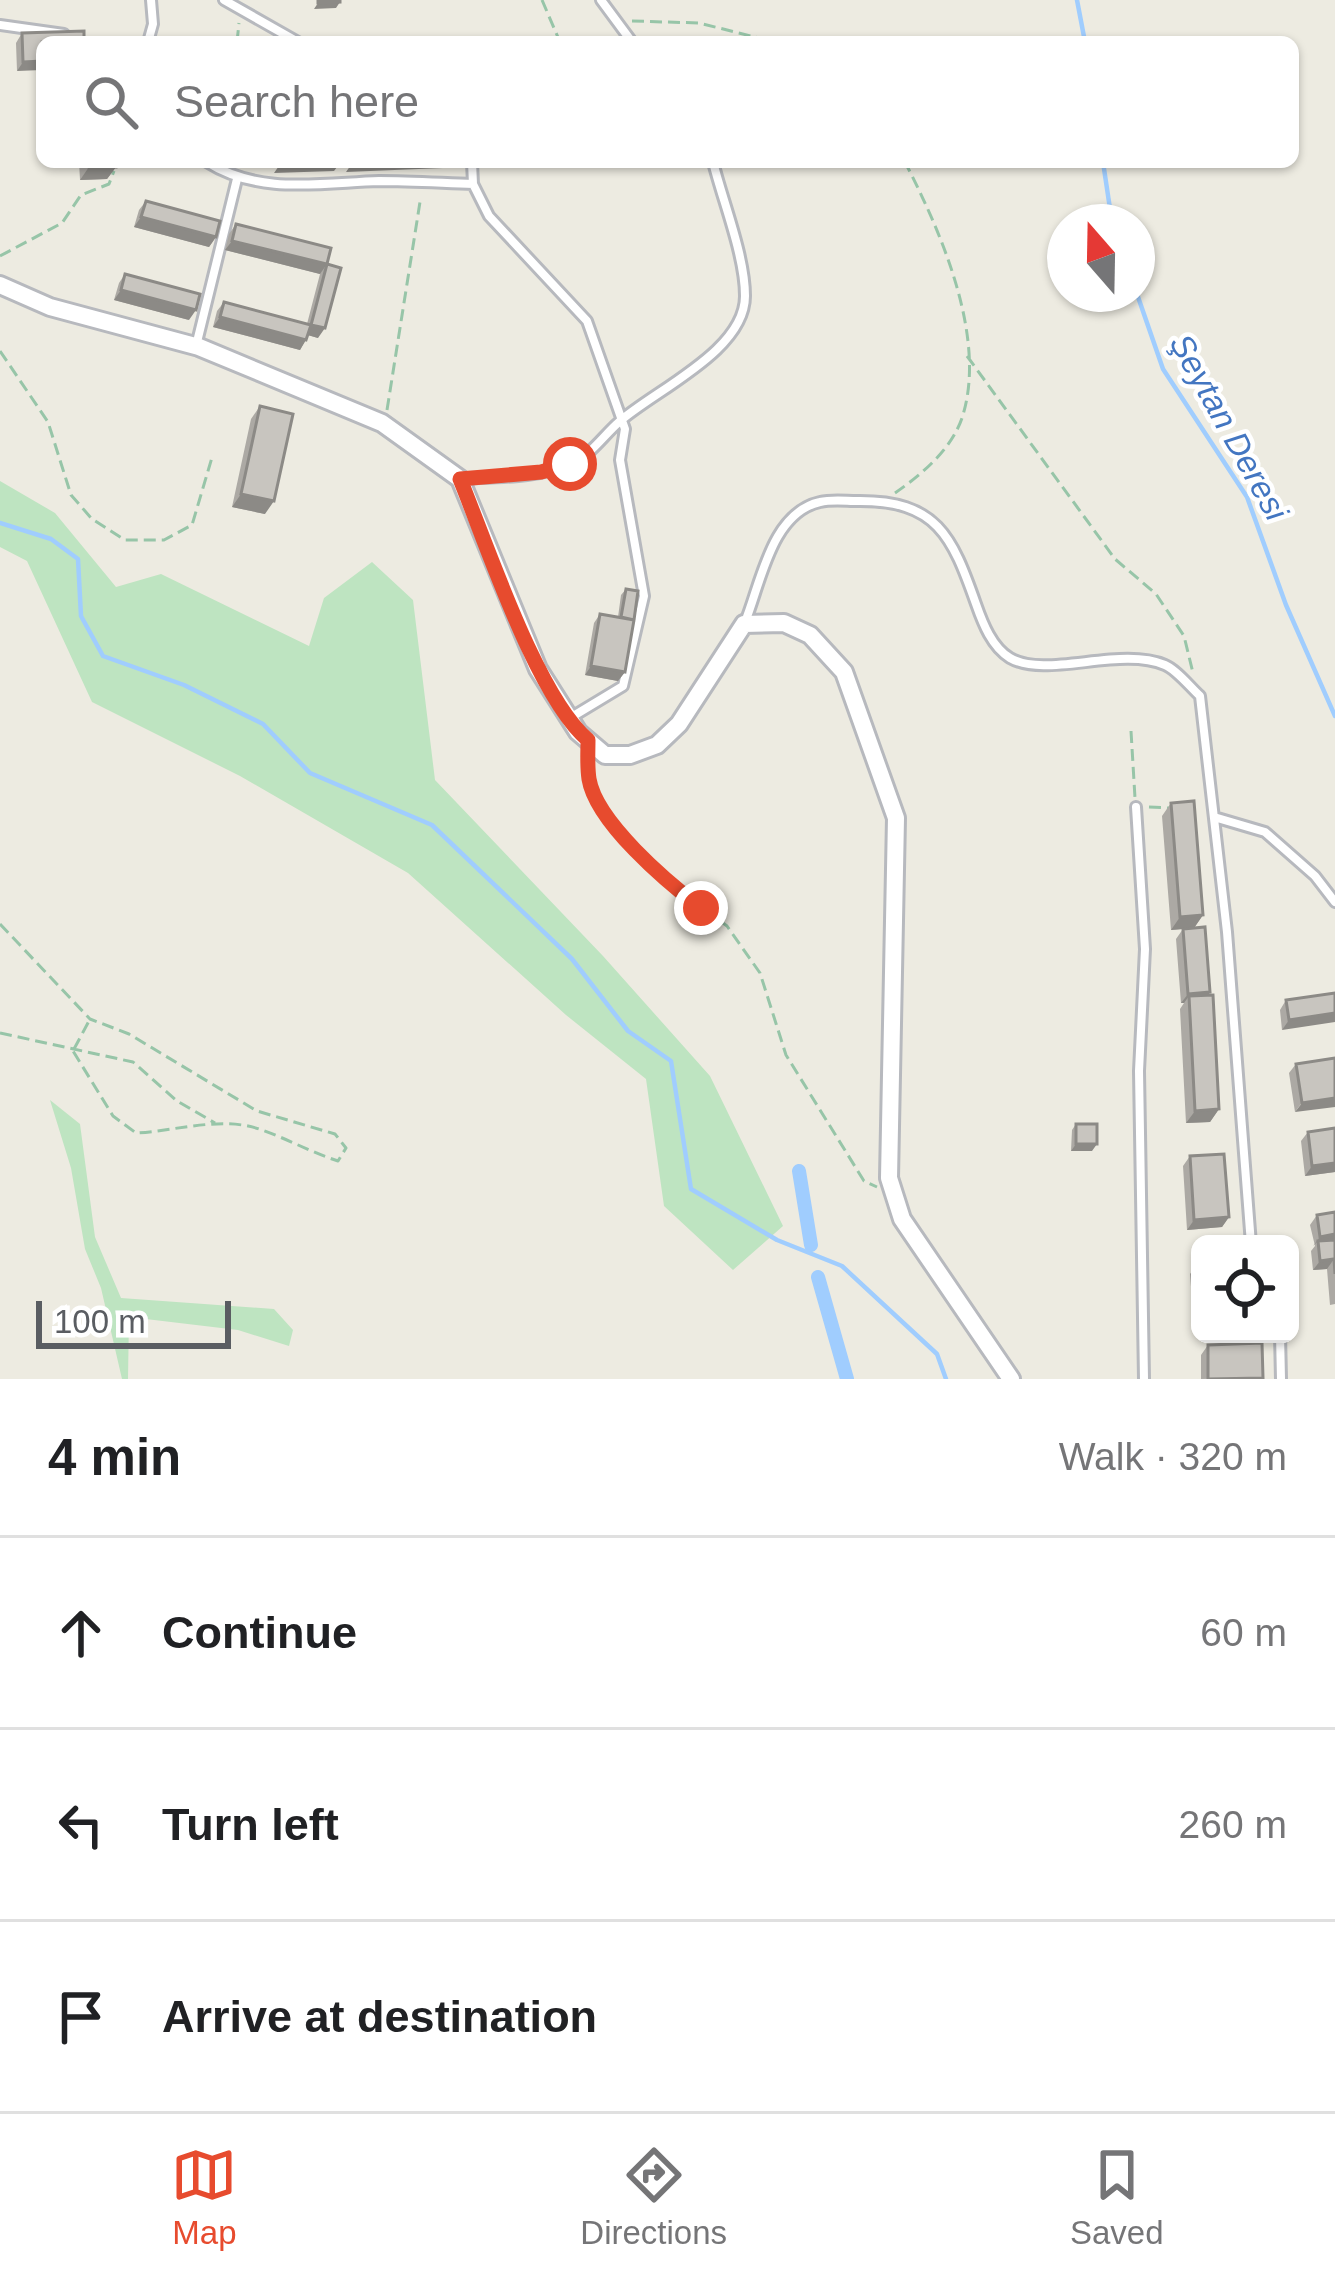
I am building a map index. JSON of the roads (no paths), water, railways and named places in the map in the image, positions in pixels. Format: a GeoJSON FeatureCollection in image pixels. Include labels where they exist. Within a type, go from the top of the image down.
{"type":"FeatureCollection","features":[{"type":"Feature","properties":{"kind":"street"},"geometry":{"type":"LineString","coordinates":[[0,285],[50,307],[196,346],[382,423],[460,479],[538,669],[569,718],[605,754],[630,755],[657,746],[679,724],[745,624],[784,623],[810,635],[844,672],[896,818],[889,1178],[902,1219],[1011,1379]]}},
{"type":"Feature","properties":{"kind":"lane"},"geometry":{"type":"LineString","coordinates":[[150,36],[151,0]]}},
{"type":"Feature","properties":{"kind":"lane"},"geometry":{"type":"LineString","coordinates":[[224,0],[287,36]]}},
{"type":"Feature","properties":{"kind":"lane"},"geometry":{"type":"LineString","coordinates":[[601,0],[628,36]]}},
{"type":"Feature","properties":{"kind":"lane"},"geometry":{"type":"LineString","coordinates":[[0,25],[83,36]]}},
{"type":"Feature","properties":{"kind":"lane"},"geometry":{"type":"LineString","coordinates":[[218,168],[237,179],[288,185],[473,184]]}},
{"type":"Feature","properties":{"kind":"lane"},"geometry":{"type":"LineString","coordinates":[[472,168],[473,184],[489,216],[587,321],[625,429],[620,460],[644,596],[623,686],[569,718]]}},
{"type":"Feature","properties":{"kind":"lane"},"geometry":{"type":"LineString","coordinates":[[460,479],[541,472],[570,464],[718,349],[738,323],[745,298],[714,168]]}},
{"type":"Feature","properties":{"kind":"lane"},"geometry":{"type":"LineString","coordinates":[[196,346],[237,179]]}},
{"type":"Feature","properties":{"kind":"lane"},"geometry":{"type":"LineString","coordinates":[[745,624],[774,542],[794,515],[819,502],[884,501],[915,507],[942,529],[964,570],[984,628],[1004,655],[1025,665],[1121,658],[1166,665],[1199,696],[1227,932],[1250,1235]]}},
{"type":"Feature","properties":{"kind":"lane"},"geometry":{"type":"LineString","coordinates":[[1136,807],[1145,949],[1139,1071],[1144,1379]]}},
{"type":"Feature","properties":{"kind":"lane"},"geometry":{"type":"LineString","coordinates":[[1214,818],[1265,832],[1315,876],[1335,902]]}},
{"type":"Feature","properties":{"kind":"lane"},"geometry":{"type":"LineString","coordinates":[[1280,1343],[1281,1379]]}},
{"type":"Feature","properties":{"kind":"waterway","name":"Şeytan Deresi"},"geometry":{"type":"LineString","coordinates":[[1077,0],[1084,36]]}},
{"type":"Feature","properties":{"kind":"waterway","name":"Şeytan Deresi"},"geometry":{"type":"LineString","coordinates":[[1104,168],[1109,204]]}},
{"type":"Feature","properties":{"kind":"waterway","name":"Şeytan Deresi"},"geometry":{"type":"LineString","coordinates":[[1143,312],[1163,369],[1247,497],[1286,605],[1335,716]]}},
{"type":"Feature","properties":{"kind":"waterway"},"geometry":{"type":"LineString","coordinates":[[0,523],[51,539],[78,559],[81,616],[103,656],[184,685],[263,724],[310,773],[432,825],[572,959],[628,1031],[671,1061],[691,1189],[777,1240],[842,1266],[937,1354],[946,1379]]}},
{"type":"Feature","properties":{"kind":"waterway"},"geometry":{"type":"LineString","coordinates":[[799,1171],[811,1245]]}},
{"type":"Feature","properties":{"kind":"waterway"},"geometry":{"type":"LineString","coordinates":[[818,1277],[847,1379]]}}]}
